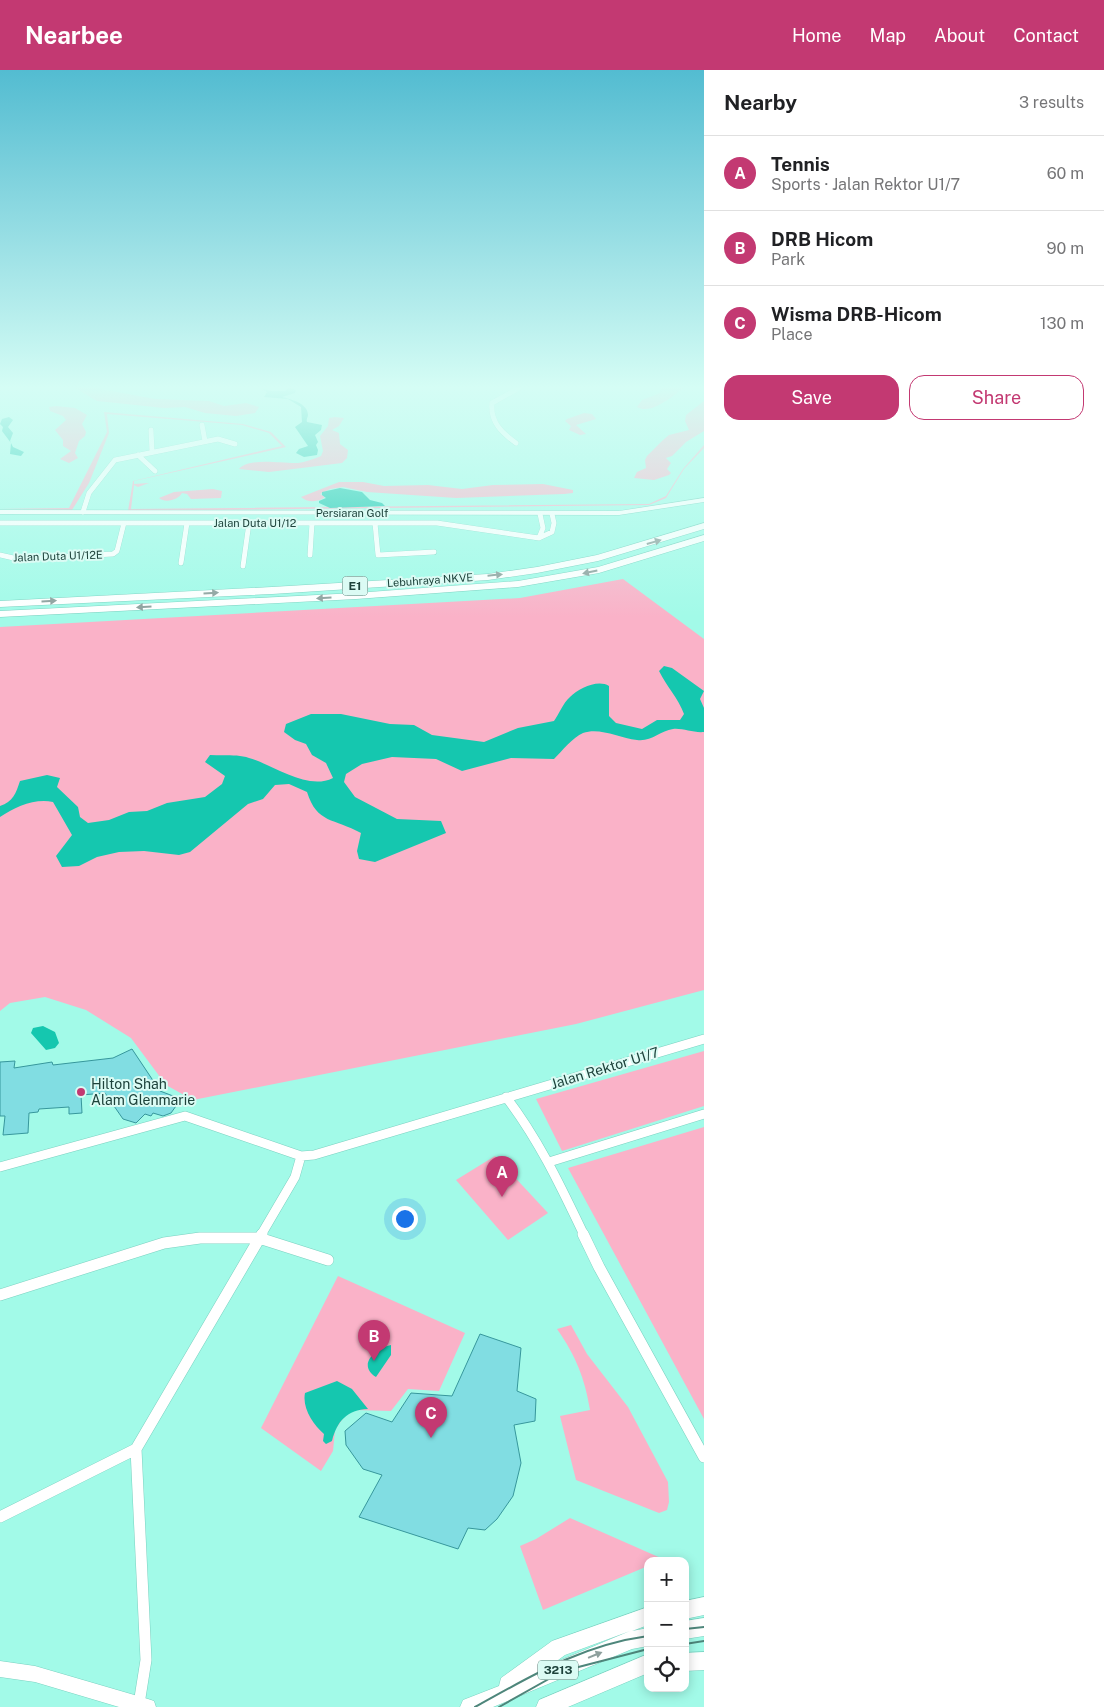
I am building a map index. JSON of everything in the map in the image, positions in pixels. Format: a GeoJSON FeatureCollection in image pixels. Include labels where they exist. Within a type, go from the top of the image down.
{"type":"FeatureCollection","features":[{"type":"Feature","properties":{"kind":"highway","name":"Lebuhraya NKVE"},"geometry":{"type":"LineString","coordinates":[[0,604],[331,587],[455,579],[522,572],[597,558],[704,526]]}},
{"type":"Feature","properties":{"kind":"highway","name":"Lebuhraya NKVE"},"geometry":{"type":"LineString","coordinates":[[0,614],[356,596],[509,585],[599,570],[704,538]]}},
{"type":"Feature","properties":{"kind":"main road"},"geometry":{"type":"LineString","coordinates":[[689,1609],[704,1606]]}},
{"type":"Feature","properties":{"kind":"main road"},"geometry":{"type":"LineString","coordinates":[[492,1696],[559,1648],[644,1617]]}},
{"type":"Feature","properties":{"kind":"main road"},"geometry":{"type":"LineString","coordinates":[[689,1629],[704,1627]]}},
{"type":"Feature","properties":{"kind":"main road","name":"3213"},"geometry":{"type":"LineString","coordinates":[[470,1707],[492,1696],[632,1640],[644,1638]]}},
{"type":"Feature","properties":{"kind":"main road"},"geometry":{"type":"LineString","coordinates":[[689,1662],[704,1661]]}},
{"type":"Feature","properties":{"kind":"main road","name":"3213"},"geometry":{"type":"LineString","coordinates":[[546,1707],[644,1665]]}},
{"type":"Feature","properties":{"kind":"street"},"geometry":{"type":"LineString","coordinates":[[83,512],[89,493],[108,472],[111,464]]}},
{"type":"Feature","properties":{"kind":"street"},"geometry":{"type":"LineString","coordinates":[[148,464],[155,471]]}},
{"type":"Feature","properties":{"kind":"street"},"geometry":{"type":"LineString","coordinates":[[542,521],[553,517],[582,514],[634,512],[704,500]]}},
{"type":"Feature","properties":{"kind":"street","name":"Persiaran Golf"},"geometry":{"type":"LineString","coordinates":[[0,512],[516,514],[542,521]]}},
{"type":"Feature","properties":{"kind":"street"},"geometry":{"type":"LineString","coordinates":[[553,517],[554,528]]}},
{"type":"Feature","properties":{"kind":"street"},"geometry":{"type":"LineString","coordinates":[[542,521],[554,528]]}},
{"type":"Feature","properties":{"kind":"street"},"geometry":{"type":"LineString","coordinates":[[539,538],[542,521]]}},
{"type":"Feature","properties":{"kind":"street","name":"Jalan Duta U1/12"},"geometry":{"type":"LineString","coordinates":[[0,523],[437,523],[528,538],[539,538]]}},
{"type":"Feature","properties":{"kind":"street","name":"Jalan Duta U1/12E"},"geometry":{"type":"LineString","coordinates":[[0,555],[18,559],[113,554],[124,523]]}},
{"type":"Feature","properties":{"kind":"street"},"geometry":{"type":"LineString","coordinates":[[181,562],[187,523]]}},
{"type":"Feature","properties":{"kind":"street"},"geometry":{"type":"LineString","coordinates":[[243,566],[249,523]]}},
{"type":"Feature","properties":{"kind":"street"},"geometry":{"type":"LineString","coordinates":[[310,555],[312,523]]}},
{"type":"Feature","properties":{"kind":"street"},"geometry":{"type":"LineString","coordinates":[[375,523],[378,555],[434,552]]}},
{"type":"Feature","properties":{"kind":"street"},"geometry":{"type":"LineString","coordinates":[[539,538],[547,535],[554,528]]}},
{"type":"Feature","properties":{"kind":"street","name":"Jalan Rektor U1/7"},"geometry":{"type":"LineString","coordinates":[[301,1156],[314,1155],[704,1039]]}},
{"type":"Feature","properties":{"kind":"street"},"geometry":{"type":"LineString","coordinates":[[506,1098],[523,1119],[549,1162],[599,1267],[704,1457]]}},
{"type":"Feature","properties":{"kind":"street"},"geometry":{"type":"LineString","coordinates":[[549,1162],[704,1114]]}},
{"type":"Feature","properties":{"kind":"street"},"geometry":{"type":"LineString","coordinates":[[0,1167],[185,1116],[301,1156],[295,1177],[136,1449],[146,1660],[144,1705],[35,1674],[0,1669]]}},
{"type":"Feature","properties":{"kind":"street"},"geometry":{"type":"LineString","coordinates":[[0,1295],[164,1243],[200,1238],[259,1238],[328,1260]]}},
{"type":"Feature","properties":{"kind":"street"},"geometry":{"type":"LineString","coordinates":[[0,1517],[136,1449]]}},
{"type":"Feature","properties":{"kind":"shaded area"},"geometry":{"type":"Polygon","coordinates":[[[91,464],[96,464],[89,483],[72,510],[0,509],[69,508],[91,464]]]}},
{"type":"Feature","properties":{"kind":"shaded area"},"geometry":{"type":"Polygon","coordinates":[[[208,464],[134,481],[134,484],[149,483],[138,487],[134,485],[131,509],[649,504],[666,496],[683,469],[688,464],[666,498],[649,505],[128,511],[133,481],[208,464]]]}},
{"type":"Feature","properties":{"kind":"shaded area"},"geometry":{"type":"Polygon","coordinates":[[[331,464],[269,472],[239,469],[244,465],[331,464]]]}},
{"type":"Feature","properties":{"kind":"shaded area"},"geometry":{"type":"Polygon","coordinates":[[[646,464],[670,464],[667,469],[671,473],[654,480],[634,478],[637,472],[646,468],[646,464]]]}},
{"type":"Feature","properties":{"kind":"shaded area"},"geometry":{"type":"Polygon","coordinates":[[[339,482],[363,482],[384,486],[428,485],[462,489],[493,485],[543,484],[573,490],[573,493],[456,498],[367,492],[343,487],[330,489],[320,494],[325,497],[317,501],[310,501],[301,497],[339,482]]]}},
{"type":"Feature","properties":{"kind":"shaded area"},"geometry":{"type":"Polygon","coordinates":[[[340,488],[362,492],[370,500],[382,503],[385,506],[330,508],[319,503],[319,501],[326,498],[322,495],[322,492],[340,488]]]}},
{"type":"Feature","properties":{"kind":"shaded area"},"geometry":{"type":"Polygon","coordinates":[[[213,489],[222,491],[221,498],[191,499],[187,494],[182,493],[172,500],[165,501],[159,498],[174,492],[213,489]]]}},
{"type":"Feature","properties":{"kind":"shaded area"},"geometry":{"type":"Polygon","coordinates":[[[623,579],[704,639],[704,990],[576,1024],[193,1100],[166,1085],[131,1038],[86,1010],[45,997],[10,1003],[0,1011],[0,627],[520,598],[623,579]]]}},
{"type":"Feature","properties":{"kind":"shaded area"},"geometry":{"type":"Polygon","coordinates":[[[664,666],[672,668],[704,691],[700,699],[704,708],[704,732],[673,729],[642,740],[589,731],[575,738],[554,759],[511,758],[462,771],[436,759],[392,757],[362,764],[346,774],[344,782],[355,797],[397,819],[441,821],[446,833],[375,862],[359,859],[357,851],[361,833],[321,815],[311,802],[307,792],[289,784],[275,785],[263,799],[248,804],[190,852],[179,855],[144,851],[119,852],[97,857],[79,866],[62,867],[56,856],[72,835],[53,802],[32,802],[0,817],[0,806],[11,799],[20,781],[47,775],[60,778],[57,787],[78,807],[80,817],[88,823],[109,820],[129,812],[147,811],[167,803],[205,797],[222,784],[225,776],[205,762],[210,755],[245,757],[259,761],[291,776],[312,781],[323,781],[333,778],[326,763],[312,755],[306,744],[295,740],[284,732],[286,724],[311,714],[341,714],[390,724],[414,725],[432,735],[484,742],[518,728],[554,721],[565,702],[574,694],[594,684],[605,684],[609,686],[609,716],[616,723],[642,729],[657,720],[680,720],[684,714],[659,671],[664,666]]]}},
{"type":"Feature","properties":{"kind":"shaded area"},"geometry":{"type":"Polygon","coordinates":[[[43,1026],[55,1032],[59,1043],[55,1048],[46,1050],[31,1033],[33,1028],[43,1026]]]}},
{"type":"Feature","properties":{"kind":"shaded area"},"geometry":{"type":"Polygon","coordinates":[[[704,1051],[704,1106],[562,1151],[536,1099],[704,1051]]]}},
{"type":"Feature","properties":{"kind":"shaded area"},"geometry":{"type":"Polygon","coordinates":[[[704,1127],[704,1419],[568,1168],[704,1127]]]}},
{"type":"Feature","properties":{"kind":"shaded area"},"geometry":{"type":"Polygon","coordinates":[[[495,1156],[548,1213],[508,1240],[456,1180],[495,1156]]]}},
{"type":"Feature","properties":{"kind":"shaded area"},"geometry":{"type":"Polygon","coordinates":[[[338,1276],[465,1333],[439,1391],[408,1389],[391,1411],[354,1410],[346,1414],[335,1430],[333,1451],[321,1471],[261,1428],[338,1276]]]}},
{"type":"Feature","properties":{"kind":"shaded area"},"geometry":{"type":"Polygon","coordinates":[[[571,1325],[587,1354],[628,1407],[668,1482],[669,1502],[667,1510],[659,1513],[576,1480],[560,1416],[590,1410],[579,1368],[557,1329],[571,1325]]]}},
{"type":"Feature","properties":{"kind":"shaded area"},"geometry":{"type":"Polygon","coordinates":[[[391,1345],[391,1355],[376,1377],[370,1372],[368,1362],[380,1349],[391,1345]]]}},
{"type":"Feature","properties":{"kind":"shaded area"},"geometry":{"type":"Polygon","coordinates":[[[337,1381],[352,1389],[368,1409],[354,1412],[344,1418],[340,1422],[332,1441],[326,1444],[323,1441],[324,1434],[312,1421],[307,1410],[305,1393],[337,1381]]]}},
{"type":"Feature","properties":{"kind":"shaded area"},"geometry":{"type":"Polygon","coordinates":[[[570,1518],[658,1557],[644,1557],[644,1568],[543,1610],[520,1546],[536,1539],[570,1518]]]}},
{"type":"Feature","properties":{"kind":"building","name":"Hilton Shah Alam Glenmarie"},"geometry":{"type":"Polygon","coordinates":[[[132,1049],[160,1091],[181,1099],[171,1113],[163,1116],[153,1113],[151,1116],[145,1114],[136,1123],[123,1119],[105,1093],[81,1095],[82,1113],[69,1114],[69,1107],[39,1109],[38,1112],[29,1113],[28,1133],[3,1135],[5,1116],[0,1116],[0,1062],[15,1061],[14,1068],[52,1062],[53,1065],[113,1058],[132,1049]]]}},
{"type":"Feature","properties":{"kind":"building"},"geometry":{"type":"Polygon","coordinates":[[[480,1334],[521,1348],[517,1391],[536,1399],[535,1421],[514,1425],[521,1463],[513,1496],[497,1519],[485,1530],[468,1528],[458,1549],[359,1517],[382,1475],[363,1469],[346,1445],[345,1431],[366,1413],[392,1422],[411,1393],[452,1396],[480,1334]]]}},
{"type":"Feature","properties":{"kind":"tram line"},"geometry":{"type":"LineString","coordinates":[[689,1629],[704,1627]]}},
{"type":"Feature","properties":{"kind":"tram line"},"geometry":{"type":"LineString","coordinates":[[475,1707],[558,1663],[601,1646],[644,1637]]}},
{"type":"Feature","properties":{"kind":"tram line"},"geometry":{"type":"LineString","coordinates":[[689,1643],[704,1641]]}},
{"type":"Feature","properties":{"kind":"tram line"},"geometry":{"type":"LineString","coordinates":[[499,1707],[563,1671],[644,1650]]}},
{"type":"Feature","properties":{"kind":"place","name":"Hilton Shah Alam Glenmarie"},"geometry":{"type":"Point","coordinates":[81,1092]}},
{"type":"Feature","properties":{"kind":"place","name":"Tennis"},"geometry":{"type":"Point","coordinates":[502,1197]}},
{"type":"Feature","properties":{"kind":"place","name":"DRB Hicom"},"geometry":{"type":"Point","coordinates":[374,1361]}},
{"type":"Feature","properties":{"kind":"place","name":"Wisma DRB-Hicom"},"geometry":{"type":"Point","coordinates":[431,1438]}}]}
